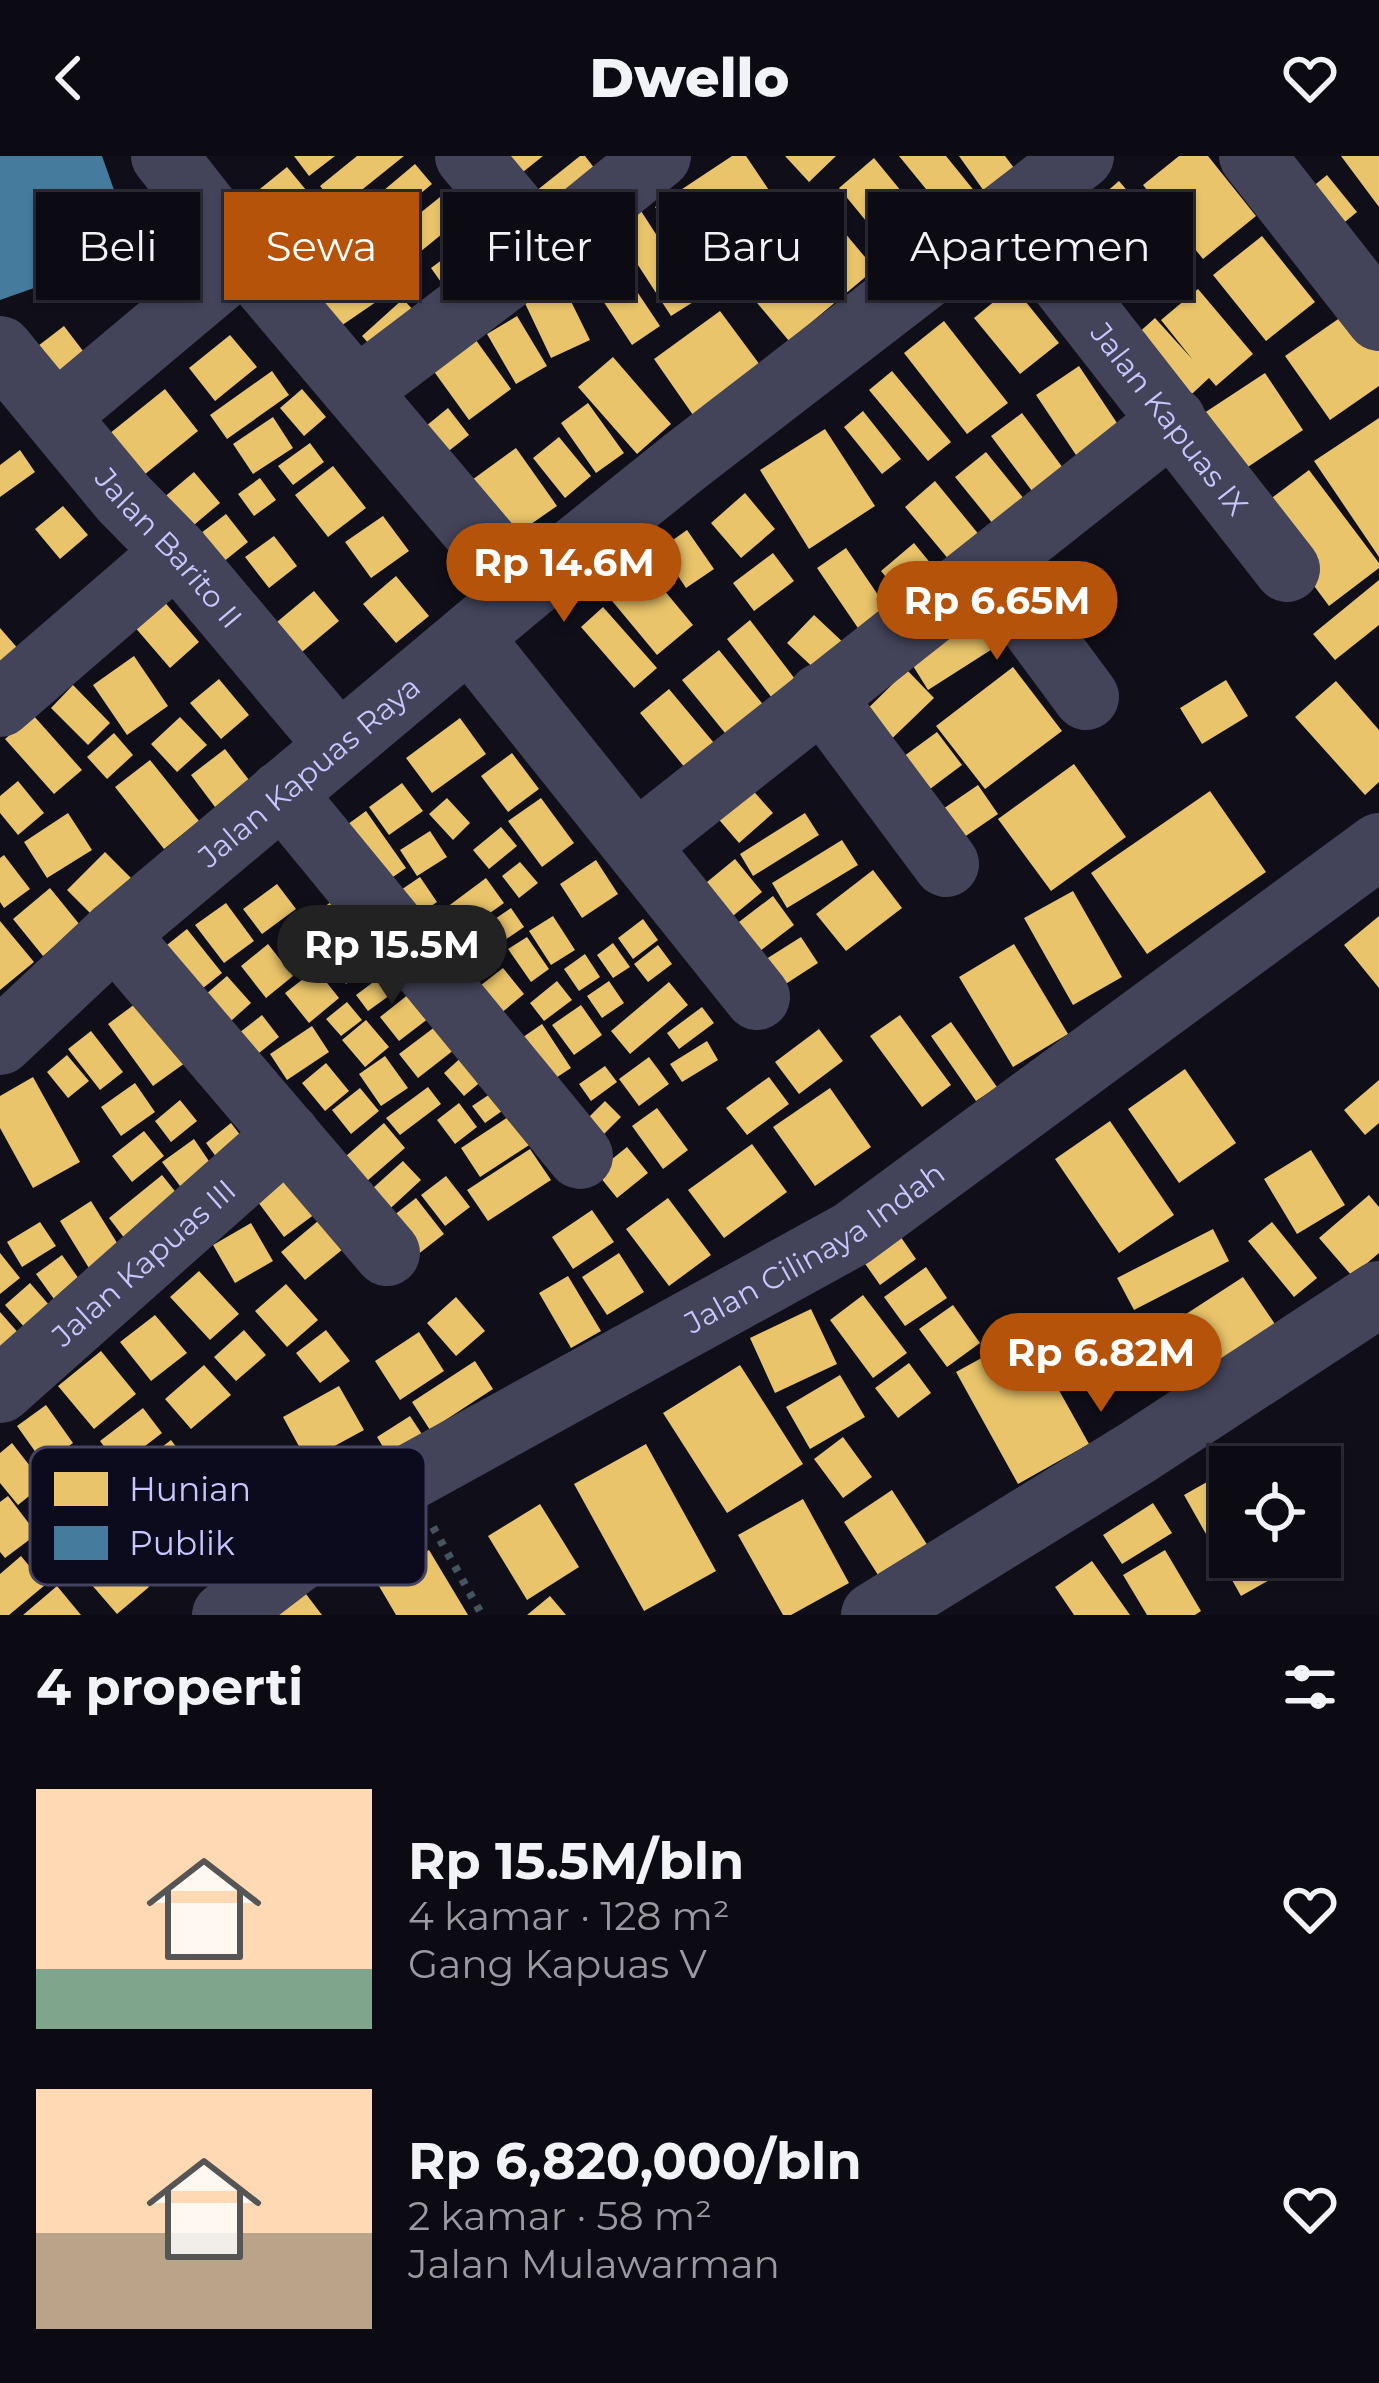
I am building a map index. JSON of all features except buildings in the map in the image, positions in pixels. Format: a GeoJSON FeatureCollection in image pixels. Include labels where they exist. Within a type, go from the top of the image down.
{"type":"FeatureCollection","features":[{"type":"Feature","properties":{"kind":"street"},"geometry":{"type":"LineString","coordinates":[[164,156],[224,232]]}},
{"type":"Feature","properties":{"kind":"street"},"geometry":{"type":"LineString","coordinates":[[468,156],[498,192]]}},
{"type":"Feature","properties":{"kind":"street"},"geometry":{"type":"LineString","coordinates":[[614,192],[658,156]]}},
{"type":"Feature","properties":{"kind":"street","name":"Jalan Kapuas Raya"},"geometry":{"type":"LineString","coordinates":[[1036,192],[1081,156]]}},
{"type":"Feature","properties":{"kind":"street"},"geometry":{"type":"LineString","coordinates":[[1252,156],[1370,290]]}},
{"type":"Feature","properties":{"kind":"street"},"geometry":{"type":"LineString","coordinates":[[57,415],[224,275]]}},
{"type":"Feature","properties":{"kind":"street"},"geometry":{"type":"LineString","coordinates":[[281,300],[525,590]]}},
{"type":"Feature","properties":{"kind":"street"},"geometry":{"type":"LineString","coordinates":[[358,389],[476,300]]}},
{"type":"Feature","properties":{"kind":"street","name":"Jalan Kapuas Raya"},"geometry":{"type":"LineString","coordinates":[[0,1042],[115,934],[525,590],[895,300]]}},
{"type":"Feature","properties":{"kind":"street","name":"Jalan Kapuas IX"},"geometry":{"type":"LineString","coordinates":[[1078,300],[1287,569]]}},
{"type":"Feature","properties":{"kind":"street","name":"Jalan Barito II"},"geometry":{"type":"LineString","coordinates":[[0,349],[339,746]]}},
{"type":"Feature","properties":{"kind":"street"},"geometry":{"type":"LineString","coordinates":[[636,844],[1173,420]]}},
{"type":"Feature","properties":{"kind":"street"},"geometry":{"type":"LineString","coordinates":[[0,704],[176,552]]}},
{"type":"Feature","properties":{"kind":"street"},"geometry":{"type":"LineString","coordinates":[[990,567],[1086,698]]}},
{"type":"Feature","properties":{"kind":"street"},"geometry":{"type":"LineString","coordinates":[[470,637],[757,998]]}},
{"type":"Feature","properties":{"kind":"street"},"geometry":{"type":"LineString","coordinates":[[820,696],[946,863]]}},
{"type":"Feature","properties":{"kind":"street"},"geometry":{"type":"LineString","coordinates":[[282,794],[580,1156]]}},
{"type":"Feature","properties":{"kind":"street","name":"Jalan Cilinaya Indah"},"geometry":{"type":"LineString","coordinates":[[426,1469],[852,1234],[1379,846]]}},
{"type":"Feature","properties":{"kind":"street"},"geometry":{"type":"LineString","coordinates":[[115,934],[386,1253]]}},
{"type":"Feature","properties":{"kind":"street","name":"Jalan Kapuas III"},"geometry":{"type":"LineString","coordinates":[[0,1390],[287,1135]]}},
{"type":"Feature","properties":{"kind":"street"},"geometry":{"type":"LineString","coordinates":[[874,1615],[1138,1452],[1379,1294]]}},
{"type":"Feature","properties":{"kind":"street","name":"Jalan Cilinaya Indah"},"geometry":{"type":"LineString","coordinates":[[225,1615],[265,1585]]}},
{"type":"Feature","properties":{"kind":"path"},"geometry":{"type":"LineString","coordinates":[[426,1516],[482,1615]]}}]}
